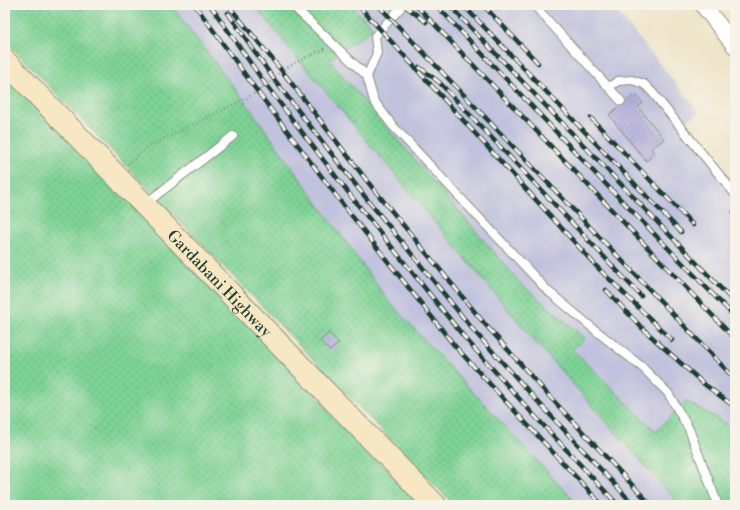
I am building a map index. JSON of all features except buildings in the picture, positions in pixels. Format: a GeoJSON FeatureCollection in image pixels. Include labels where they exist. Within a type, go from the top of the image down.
{"type":"FeatureCollection","features":[{"type":"Feature","properties":{"kind":"main road","name":"Gardabani Highway"},"geometry":{"type":"LineString","coordinates":[[5,61],[435,505]]}},
{"type":"Feature","properties":{"kind":"street"},"geometry":{"type":"LineString","coordinates":[[704,5],[735,46]]}},
{"type":"Feature","properties":{"kind":"lane"},"geometry":{"type":"LineString","coordinates":[[292,5],[367,76],[374,101],[392,125],[548,291],[642,367],[668,393],[689,429],[718,505]]}},
{"type":"Feature","properties":{"kind":"lane"},"geometry":{"type":"LineString","coordinates":[[367,76],[377,53],[375,36],[403,5]]}},
{"type":"Feature","properties":{"kind":"lane"},"geometry":{"type":"LineString","coordinates":[[534,5],[621,101]]}},
{"type":"Feature","properties":{"kind":"lane"},"geometry":{"type":"LineString","coordinates":[[609,87],[618,81],[632,80],[644,84],[735,194]]}},
{"type":"Feature","properties":{"kind":"lane"},"geometry":{"type":"LineString","coordinates":[[144,205],[233,136]]}},
{"type":"Feature","properties":{"kind":"path"},"geometry":{"type":"LineString","coordinates":[[116,175],[149,146],[247,98],[294,63],[334,45]]}},
{"type":"Feature","properties":{"kind":"path"},"geometry":{"type":"LineString","coordinates":[[478,505],[496,503],[501,505]]}},
{"type":"Feature","properties":{"kind":"shaded area"},"geometry":{"type":"Polygon","coordinates":[[[171,5],[254,5],[527,332],[680,505],[578,505],[389,302],[248,106],[171,5]]]}},
{"type":"Feature","properties":{"kind":"shaded area"},"geometry":{"type":"Polygon","coordinates":[[[351,5],[612,5],[699,112],[686,121],[735,183],[735,428],[685,401],[656,432],[572,349],[584,338],[523,286],[329,59],[373,28],[351,5]]]}},
{"type":"Feature","properties":{"kind":"green space"},"geometry":{"type":"Polygon","coordinates":[[[5,5],[171,5],[248,106],[389,302],[578,505],[454,505],[5,40],[5,5]]]}},
{"type":"Feature","properties":{"kind":"green space"},"geometry":{"type":"Polygon","coordinates":[[[254,5],[351,5],[373,28],[329,60],[523,286],[585,338],[572,349],[656,432],[685,401],[735,428],[735,505],[680,505],[527,332],[254,5]]]}},
{"type":"Feature","properties":{"kind":"green space"},"geometry":{"type":"Polygon","coordinates":[[[5,73],[422,505],[5,505],[5,73]]]}},
{"type":"Feature","properties":{"kind":"railway"},"geometry":{"type":"LineString","coordinates":[[195,5],[257,91],[344,206],[454,345],[602,505]]}},
{"type":"Feature","properties":{"kind":"railway"},"geometry":{"type":"LineString","coordinates":[[210,5],[266,85],[354,200],[465,338],[532,413],[618,505]]}},
{"type":"Feature","properties":{"kind":"railway"},"geometry":{"type":"LineString","coordinates":[[228,5],[282,71],[371,186],[484,323],[551,398],[651,505]]}},
{"type":"Feature","properties":{"kind":"railway"},"geometry":{"type":"LineString","coordinates":[[358,5],[598,268],[672,340]]}},
{"type":"Feature","properties":{"kind":"railway"},"geometry":{"type":"LineString","coordinates":[[378,5],[735,379]]}},
{"type":"Feature","properties":{"kind":"railway"},"geometry":{"type":"LineString","coordinates":[[404,5],[426,22]]}},
{"type":"Feature","properties":{"kind":"railway"},"geometry":{"type":"LineString","coordinates":[[416,5],[735,339]]}},
{"type":"Feature","properties":{"kind":"railway"},"geometry":{"type":"LineString","coordinates":[[436,5],[594,172],[735,317]]}},
{"type":"Feature","properties":{"kind":"railway"},"geometry":{"type":"LineString","coordinates":[[449,5],[735,303]]}},
{"type":"Feature","properties":{"kind":"railway"},"geometry":{"type":"LineString","coordinates":[[463,5],[681,232]]}},
{"type":"Feature","properties":{"kind":"railway"},"geometry":{"type":"LineString","coordinates":[[483,5],[538,63]]}},
{"type":"Feature","properties":{"kind":"railway"},"geometry":{"type":"LineString","coordinates":[[228,13],[273,78],[362,193],[475,332],[634,505]]}},
{"type":"Feature","properties":{"kind":"railway"},"geometry":{"type":"LineString","coordinates":[[419,67],[439,82],[641,296]]}},
{"type":"Feature","properties":{"kind":"railway"},"geometry":{"type":"LineString","coordinates":[[591,118],[693,225]]}},
{"type":"Feature","properties":{"kind":"railway"},"geometry":{"type":"LineString","coordinates":[[606,290],[643,329],[704,384],[735,407]]}}]}
